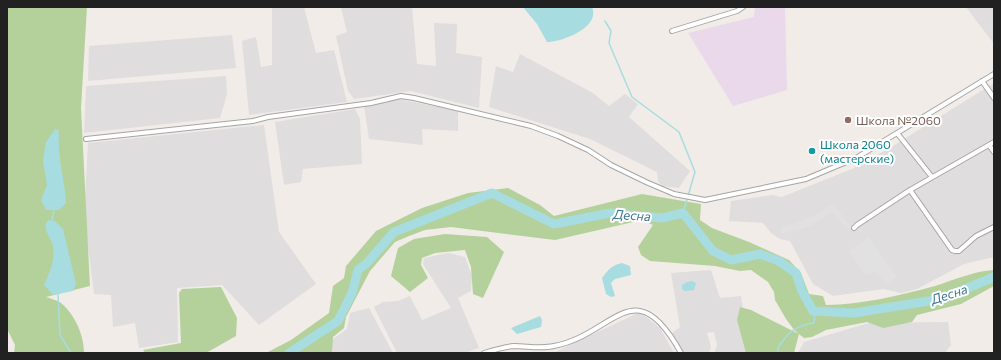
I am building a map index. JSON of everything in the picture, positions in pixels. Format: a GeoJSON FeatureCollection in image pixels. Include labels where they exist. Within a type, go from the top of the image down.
{"type":"FeatureCollection","features":[{"type":"Feature","properties":{"kind":"street"},"geometry":{"type":"LineString","coordinates":[[672,30],[737,11],[743,7]]}},
{"type":"Feature","properties":{"kind":"street"},"geometry":{"type":"LineString","coordinates":[[86,139],[253,121],[268,117],[370,103],[401,96],[531,126],[558,136],[588,150],[611,165],[674,194],[704,200],[806,179],[856,158],[994,74]]}},
{"type":"Feature","properties":{"kind":"street"},"geometry":{"type":"LineString","coordinates":[[982,81],[994,98]]}},
{"type":"Feature","properties":{"kind":"street"},"geometry":{"type":"LineString","coordinates":[[897,133],[932,177]]}},
{"type":"Feature","properties":{"kind":"street"},"geometry":{"type":"LineString","coordinates":[[854,228],[910,190],[994,142]]}},
{"type":"Feature","properties":{"kind":"street"},"geometry":{"type":"LineString","coordinates":[[989,145],[994,152]]}},
{"type":"Feature","properties":{"kind":"street"},"geometry":{"type":"LineString","coordinates":[[910,190],[952,250],[959,250],[976,236],[994,228]]}},
{"type":"Feature","properties":{"kind":"street"},"geometry":{"type":"LineString","coordinates":[[484,353],[514,346],[554,346],[573,340],[625,312],[637,310],[647,312],[664,326],[681,353]]}},
{"type":"Feature","properties":{"kind":"shaded area"},"geometry":{"type":"Polygon","coordinates":[[[272,7],[304,7],[316,53],[334,50],[347,102],[249,115],[242,41],[256,37],[261,67],[272,65],[272,7]]]}},
{"type":"Feature","properties":{"kind":"shaded area"},"geometry":{"type":"Polygon","coordinates":[[[412,7],[417,64],[436,66],[434,23],[457,24],[456,53],[482,57],[479,108],[411,91],[354,99],[348,91],[336,36],[347,32],[341,8],[412,7]]]}},
{"type":"Feature","properties":{"kind":"shaded area"},"geometry":{"type":"Polygon","coordinates":[[[755,7],[785,7],[787,90],[733,106],[688,33],[754,17],[755,7]]]}},
{"type":"Feature","properties":{"kind":"shaded area"},"geometry":{"type":"Polygon","coordinates":[[[966,7],[994,7],[994,44],[966,7]]]}},
{"type":"Feature","properties":{"kind":"shaded area"},"geometry":{"type":"Polygon","coordinates":[[[232,35],[236,68],[88,81],[89,46],[232,35]]]}},
{"type":"Feature","properties":{"kind":"shaded area"},"geometry":{"type":"Polygon","coordinates":[[[520,54],[593,93],[609,106],[625,94],[638,104],[629,117],[690,171],[679,188],[662,186],[658,181],[657,172],[590,139],[489,107],[496,66],[513,72],[520,54]]]}},
{"type":"Feature","properties":{"kind":"shaded area"},"geometry":{"type":"Polygon","coordinates":[[[226,76],[227,94],[220,118],[84,133],[86,86],[226,76]]]}},
{"type":"Feature","properties":{"kind":"shaded area"},"geometry":{"type":"Polygon","coordinates":[[[994,83],[994,257],[964,264],[917,289],[901,293],[883,289],[833,296],[813,284],[790,241],[780,239],[771,233],[763,223],[729,221],[731,201],[772,195],[782,197],[852,169],[888,149],[994,83]]]}},
{"type":"Feature","properties":{"kind":"shaded area"},"geometry":{"type":"Polygon","coordinates":[[[399,99],[458,111],[458,131],[422,129],[423,145],[369,139],[364,106],[399,99]]]}},
{"type":"Feature","properties":{"kind":"shaded area"},"geometry":{"type":"Polygon","coordinates":[[[355,109],[360,119],[362,164],[303,169],[301,182],[284,185],[275,122],[355,109]]]}},
{"type":"Feature","properties":{"kind":"shaded area"},"geometry":{"type":"Polygon","coordinates":[[[264,125],[279,232],[316,284],[259,325],[222,285],[177,288],[178,342],[139,348],[135,323],[113,327],[111,295],[94,294],[84,216],[88,143],[264,125]]]}},
{"type":"Feature","properties":{"kind":"shaded area"},"geometry":{"type":"Polygon","coordinates":[[[833,203],[852,228],[849,231],[832,212],[811,226],[782,234],[780,228],[816,215],[833,203]]]}},
{"type":"Feature","properties":{"kind":"shaded area"},"geometry":{"type":"Polygon","coordinates":[[[868,237],[897,277],[887,285],[875,271],[866,276],[849,251],[868,237]]]}},
{"type":"Feature","properties":{"kind":"shaded area"},"geometry":{"type":"Polygon","coordinates":[[[448,253],[465,257],[472,276],[471,291],[458,298],[479,348],[464,353],[397,353],[374,307],[383,302],[398,301],[410,296],[422,320],[451,308],[423,264],[424,258],[448,253]]]}},
{"type":"Feature","properties":{"kind":"shaded area"},"geometry":{"type":"Polygon","coordinates":[[[711,270],[720,298],[741,296],[750,353],[714,353],[717,346],[714,332],[707,333],[711,346],[709,353],[684,353],[672,333],[680,327],[671,273],[711,270]]]}},
{"type":"Feature","properties":{"kind":"shaded area"},"geometry":{"type":"Polygon","coordinates":[[[369,308],[393,353],[333,353],[330,341],[347,329],[350,313],[369,308]]]}},
{"type":"Feature","properties":{"kind":"shaded area"},"geometry":{"type":"Polygon","coordinates":[[[640,312],[660,328],[674,353],[553,353],[640,312]]]}},
{"type":"Feature","properties":{"kind":"shaded area"},"geometry":{"type":"Polygon","coordinates":[[[948,322],[951,345],[945,353],[798,353],[804,342],[869,323],[948,322]]]}},
{"type":"Feature","properties":{"kind":"green space"},"geometry":{"type":"Polygon","coordinates":[[[7,7],[87,7],[81,108],[90,286],[46,297],[61,303],[70,313],[78,326],[84,346],[84,353],[14,353],[15,345],[7,329],[7,7]]]}},
{"type":"Feature","properties":{"kind":"green space"},"geometry":{"type":"Polygon","coordinates":[[[508,188],[540,205],[554,216],[642,194],[701,204],[700,220],[712,228],[749,242],[789,260],[801,273],[809,294],[823,296],[826,305],[839,305],[895,296],[935,286],[972,274],[994,270],[994,286],[961,304],[917,315],[912,322],[883,328],[867,322],[826,330],[812,337],[804,338],[795,331],[786,319],[775,300],[774,292],[768,282],[751,270],[740,271],[715,266],[650,261],[641,255],[638,247],[653,225],[642,220],[555,240],[451,227],[425,230],[395,242],[370,271],[346,317],[344,328],[333,337],[332,353],[266,353],[291,340],[329,313],[333,286],[344,278],[346,266],[376,231],[422,208],[468,193],[508,188]]]}},
{"type":"Feature","properties":{"kind":"green space"},"geometry":{"type":"Polygon","coordinates":[[[445,234],[487,237],[504,252],[483,298],[473,294],[471,267],[465,250],[435,253],[422,258],[421,265],[428,278],[410,292],[391,276],[398,248],[414,239],[445,234]]]}},
{"type":"Feature","properties":{"kind":"green space"},"geometry":{"type":"Polygon","coordinates":[[[221,287],[237,318],[236,336],[206,353],[145,353],[143,350],[181,343],[179,293],[182,289],[221,287]]]}},
{"type":"Feature","properties":{"kind":"green space"},"geometry":{"type":"Polygon","coordinates":[[[740,307],[751,310],[799,334],[794,353],[746,353],[737,320],[740,307]]]}},
{"type":"Feature","properties":{"kind":"water"},"geometry":{"type":"Polygon","coordinates":[[[523,7],[592,7],[593,14],[591,21],[586,27],[578,32],[562,39],[547,42],[537,24],[523,7]]]}},
{"type":"Feature","properties":{"kind":"water"},"geometry":{"type":"Polygon","coordinates":[[[55,129],[59,132],[59,147],[66,203],[59,210],[46,210],[41,200],[47,185],[43,161],[46,142],[55,129]]]}},
{"type":"Feature","properties":{"kind":"water"},"geometry":{"type":"Polygon","coordinates":[[[49,220],[55,221],[63,229],[76,284],[73,291],[53,295],[44,285],[53,262],[53,246],[46,229],[49,220]]]}},
{"type":"Feature","properties":{"kind":"water"},"geometry":{"type":"Polygon","coordinates":[[[622,263],[630,266],[631,275],[615,279],[611,283],[615,296],[611,297],[606,294],[602,278],[610,268],[622,263]]]}},
{"type":"Feature","properties":{"kind":"water"},"geometry":{"type":"Polygon","coordinates":[[[692,281],[696,283],[694,290],[685,291],[682,289],[682,285],[692,281]]]}},
{"type":"Feature","properties":{"kind":"water"},"geometry":{"type":"Polygon","coordinates":[[[540,316],[542,320],[541,327],[517,334],[511,328],[540,316]]]}},
{"type":"Feature","properties":{"kind":"waterway"},"geometry":{"type":"LineString","coordinates":[[605,21],[611,31],[609,43],[632,97],[679,132],[695,172],[683,213]]}},
{"type":"Feature","properties":{"kind":"waterway","name":"Десна"},"geometry":{"type":"LineString","coordinates":[[289,353],[338,321],[352,293],[358,270],[367,263],[394,232],[492,193],[554,224],[610,213],[662,218],[683,213],[713,251],[731,260],[760,254],[779,261],[796,273],[802,291],[813,311],[854,313],[941,299],[994,277]]}},
{"type":"Feature","properties":{"kind":"waterway"},"geometry":{"type":"LineString","coordinates":[[52,220],[54,210]]}},
{"type":"Feature","properties":{"kind":"waterway"},"geometry":{"type":"LineString","coordinates":[[58,294],[60,335],[71,353]]}},
{"type":"Feature","properties":{"kind":"waterway"},"geometry":{"type":"LineString","coordinates":[[778,353],[778,348],[789,334],[797,328],[814,323],[815,311]]}},
{"type":"Feature","properties":{"kind":"place","name":"Школа №2060"},"geometry":{"type":"Point","coordinates":[848,120]}},
{"type":"Feature","properties":{"kind":"place","name":"Школа 2060 (мастерские)"},"geometry":{"type":"Point","coordinates":[812,151]}}]}
